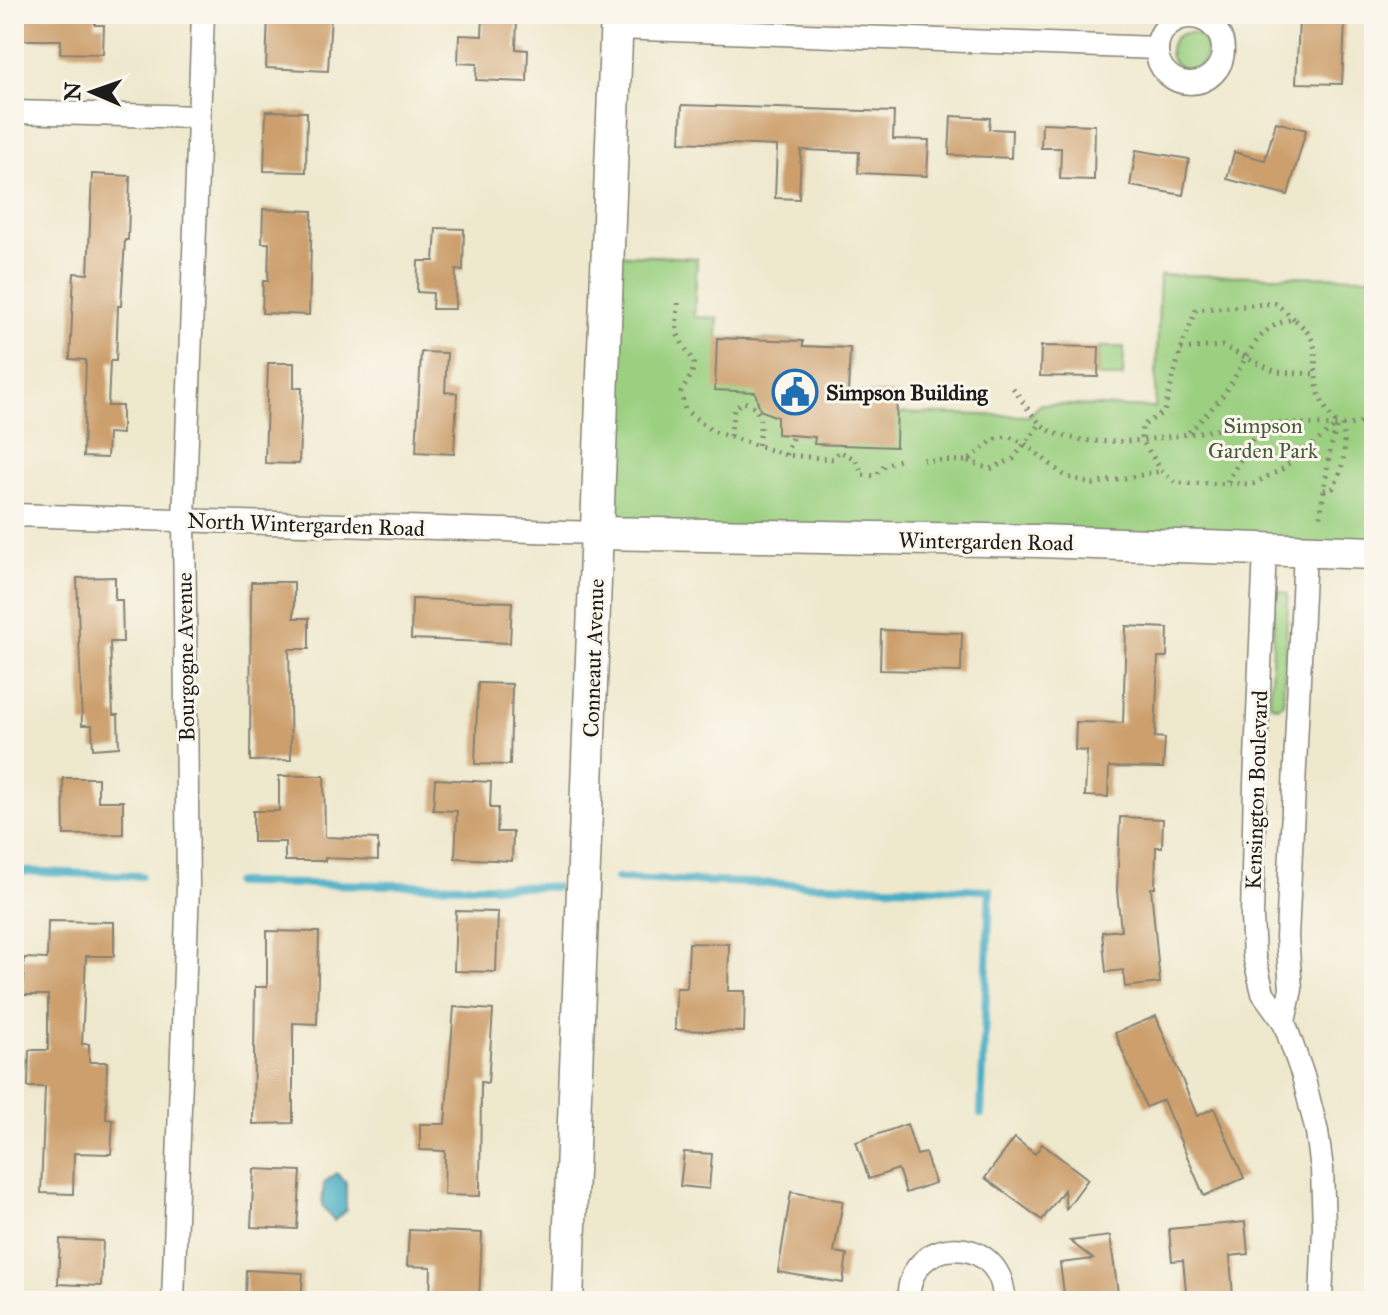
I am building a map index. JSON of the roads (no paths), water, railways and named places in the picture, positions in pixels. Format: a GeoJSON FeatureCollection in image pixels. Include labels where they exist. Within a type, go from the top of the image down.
{"type":"FeatureCollection","features":[{"type":"Feature","properties":{"kind":"street","name":"Bourgogne Avenue"},"geometry":{"type":"LineString","coordinates":[[173,1301],[188,886],[184,520],[203,14]]}},
{"type":"Feature","properties":{"kind":"street"},"geometry":{"type":"LineString","coordinates":[[617,21],[1157,48]]}},
{"type":"Feature","properties":{"kind":"street","name":"Conneaut Avenue"},"geometry":{"type":"LineString","coordinates":[[567,1301],[617,21]]}},
{"type":"Feature","properties":{"kind":"street"},"geometry":{"type":"LineString","coordinates":[[14,112],[199,117]]}},
{"type":"Feature","properties":{"kind":"street","name":"North Wintergarden Road"},"geometry":{"type":"LineString","coordinates":[[14,515],[598,533]]}},
{"type":"Feature","properties":{"kind":"street","name":"Wintergarden Road"},"geometry":{"type":"LineString","coordinates":[[598,533],[1039,541],[1374,553]]}},
{"type":"Feature","properties":{"kind":"street","name":"Kensington Boulevard"},"geometry":{"type":"LineString","coordinates":[[1265,550],[1252,901],[1254,956],[1263,993],[1284,1022],[1303,1076],[1317,1132],[1324,1227],[1321,1301]]}},
{"type":"Feature","properties":{"kind":"street","name":"Kensington Boulevard"},"geometry":{"type":"LineString","coordinates":[[1284,1022],[1291,989],[1287,937],[1305,552]]}},
{"type":"Feature","properties":{"kind":"street"},"geometry":{"type":"LineString","coordinates":[[1258,720],[1296,721]]}},
{"type":"Feature","properties":{"kind":"street"},"geometry":{"type":"LineString","coordinates":[[1252,901],[1289,902]]}},
{"type":"Feature","properties":{"kind":"street"},"geometry":{"type":"LineString","coordinates":[[909,1301],[911,1280],[919,1266],[931,1255],[946,1249],[962,1249],[977,1253],[990,1262],[999,1275],[1004,1301]]}},
{"type":"Feature","properties":{"kind":"water"},"geometry":{"type":"Polygon","coordinates":[[[336,1173],[346,1182],[346,1210],[334,1221],[322,1205],[324,1183],[336,1173]]]}},
{"type":"Feature","properties":{"kind":"waterway"},"geometry":{"type":"LineString","coordinates":[[14,871],[141,876]]}},
{"type":"Feature","properties":{"kind":"waterway"},"geometry":{"type":"LineString","coordinates":[[617,879],[990,890],[981,1114]]}},
{"type":"Feature","properties":{"kind":"waterway"},"geometry":{"type":"LineString","coordinates":[[235,883],[555,887]]}},
{"type":"Feature","properties":{"kind":"place","name":"Simpson Building"},"geometry":{"type":"Point","coordinates":[795,392]}},
{"type":"Feature","properties":{"kind":"park label","name":"Simpson Garden Park"},"geometry":{"type":"Point","coordinates":[1263,438]}}]}
